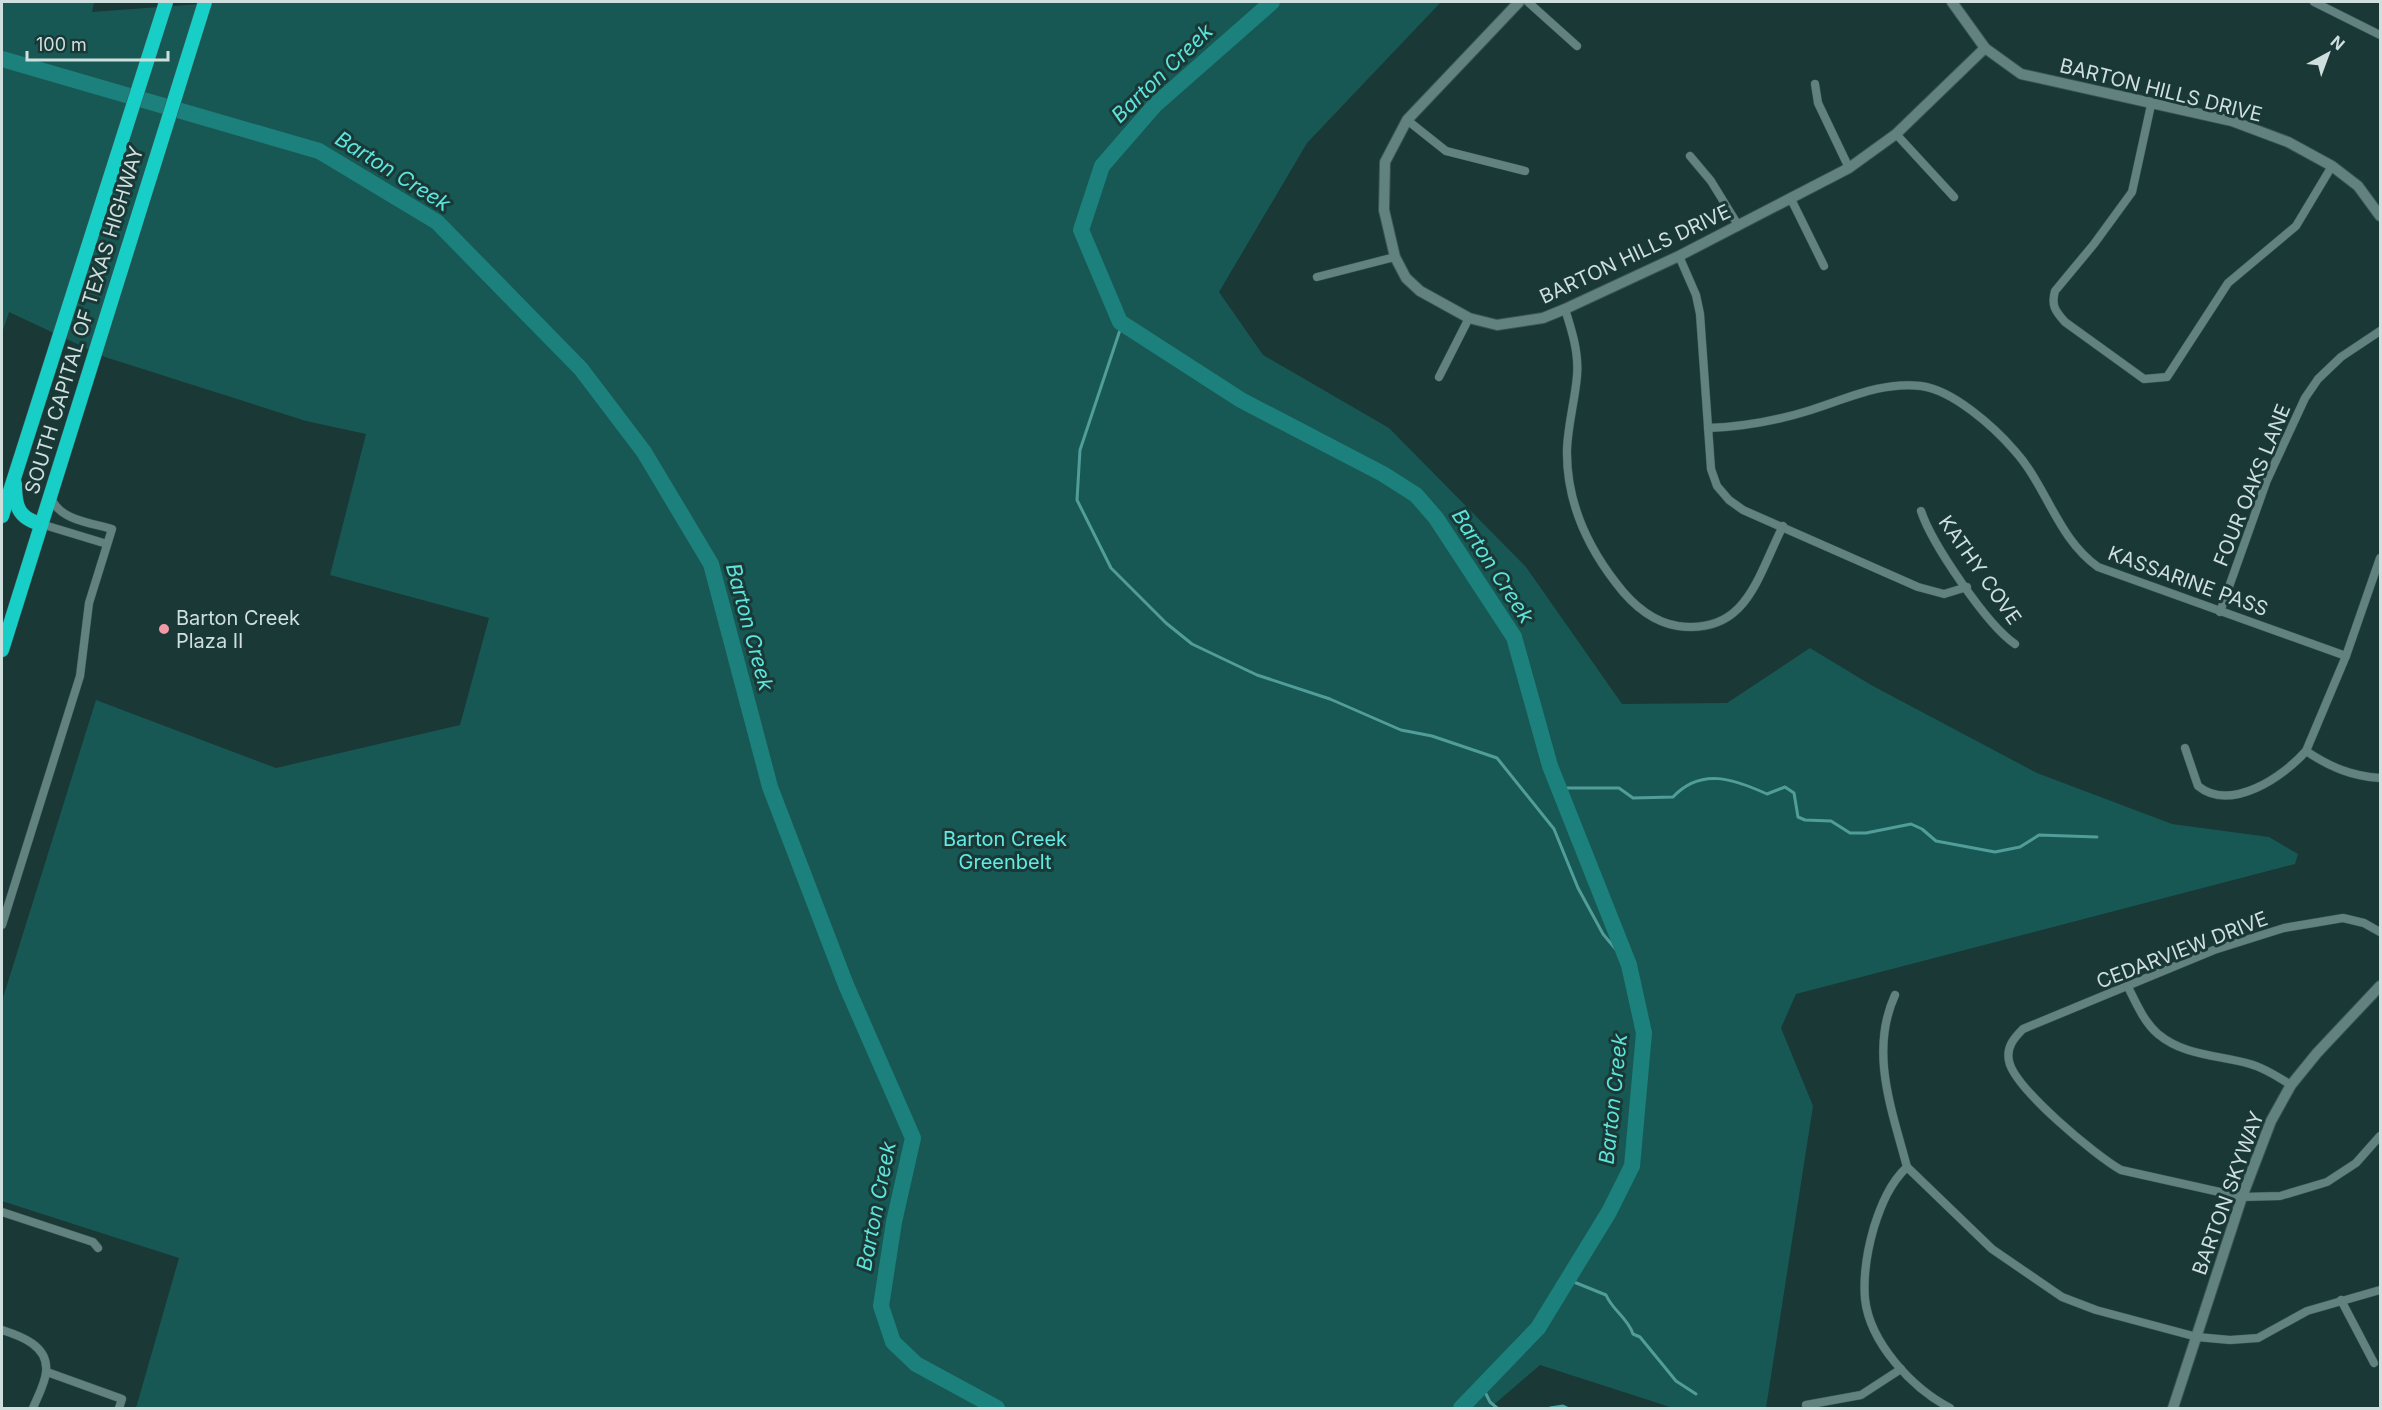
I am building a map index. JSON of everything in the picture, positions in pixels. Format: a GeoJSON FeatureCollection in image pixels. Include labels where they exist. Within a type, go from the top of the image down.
{"type":"FeatureCollection","features":[{"type":"Feature","properties":{"kind":"highway","name":"SOUTH CAPITAL OF TEXAS HIGHWAY"},"geometry":{"type":"LineString","coordinates":[[2,516],[166,2]]}},
{"type":"Feature","properties":{"kind":"highway","name":"SOUTH CAPITAL OF TEXAS HIGHWAY"},"geometry":{"type":"LineString","coordinates":[[2,650],[205,2]]}},
{"type":"Feature","properties":{"kind":"highway"},"geometry":{"type":"LineString","coordinates":[[15,475],[15,501],[20,514],[29,521],[40,524]]}},
{"type":"Feature","properties":{"kind":"street","name":"BARTON HILLS DRIVE"},"geometry":{"type":"LineString","coordinates":[[1520,2],[1407,120],[1385,162],[1384,210],[1395,257],[1406,278],[1419,291],[1469,318],[1497,325],[1519,323],[1565,309],[1679,256],[1850,168],[1896,134],[1985,48]]}},
{"type":"Feature","properties":{"kind":"street"},"geometry":{"type":"LineString","coordinates":[[1528,2],[1577,46]]}},
{"type":"Feature","properties":{"kind":"street","name":"BARTON HILLS DRIVE"},"geometry":{"type":"LineString","coordinates":[[1952,2],[1985,48],[2021,74],[2151,105],[2232,121],[2288,142],[2332,166],[2358,186],[2380,216]]}},
{"type":"Feature","properties":{"kind":"street"},"geometry":{"type":"LineString","coordinates":[[2314,2],[2380,35]]}},
{"type":"Feature","properties":{"kind":"street"},"geometry":{"type":"LineString","coordinates":[[1815,84],[1818,103],[1850,168]]}},
{"type":"Feature","properties":{"kind":"street"},"geometry":{"type":"LineString","coordinates":[[2151,105],[2132,192],[2055,291],[2052,300],[2055,311],[2065,322],[2144,379],[2158,380],[2167,377],[2174,370],[2223,289],[2242,270],[2296,226],[2332,166]]}},
{"type":"Feature","properties":{"kind":"street"},"geometry":{"type":"LineString","coordinates":[[1407,120],[1446,151],[1525,171]]}},
{"type":"Feature","properties":{"kind":"street"},"geometry":{"type":"LineString","coordinates":[[1896,134],[1954,197]]}},
{"type":"Feature","properties":{"kind":"street"},"geometry":{"type":"LineString","coordinates":[[1690,156],[1711,182],[1738,225]]}},
{"type":"Feature","properties":{"kind":"street"},"geometry":{"type":"LineString","coordinates":[[1791,199],[1824,266]]}},
{"type":"Feature","properties":{"kind":"street"},"geometry":{"type":"LineString","coordinates":[[1679,256],[1700,314],[1711,469],[1717,486],[1729,500],[1743,510],[1918,587],[1944,594],[1966,587]]}},
{"type":"Feature","properties":{"kind":"street"},"geometry":{"type":"LineString","coordinates":[[1317,277],[1395,257]]}},
{"type":"Feature","properties":{"kind":"street"},"geometry":{"type":"LineString","coordinates":[[1565,309],[1577,355],[1577,376],[1567,447],[1568,485],[1582,530],[1590,545],[1599,561],[1635,605],[1653,617],[1675,626],[1697,627],[1721,623],[1734,614],[1747,599],[1782,526]]}},
{"type":"Feature","properties":{"kind":"street"},"geometry":{"type":"LineString","coordinates":[[1439,377],[1469,318]]}},
{"type":"Feature","properties":{"kind":"street","name":"FOUR OAKS LANE"},"geometry":{"type":"LineString","coordinates":[[2220,612],[2267,480],[2305,398],[2318,378],[2335,362],[2380,331]]}},
{"type":"Feature","properties":{"kind":"street","name":"KASSARINE PASS"},"geometry":{"type":"LineString","coordinates":[[1708,428],[1737,427],[1774,421],[1879,388],[1924,386],[1970,410],[2001,435],[2036,479],[2069,541],[2082,556],[2098,567],[2346,656]]}},
{"type":"Feature","properties":{"kind":"street"},"geometry":{"type":"LineString","coordinates":[[2,925],[80,676],[89,603],[112,529],[60,511],[50,493]]}},
{"type":"Feature","properties":{"kind":"street","name":"KATHY COVE"},"geometry":{"type":"LineString","coordinates":[[1921,511],[1927,529],[1966,587],[2002,635],[2015,644]]}},
{"type":"Feature","properties":{"kind":"street"},"geometry":{"type":"LineString","coordinates":[[40,524],[107,544]]}},
{"type":"Feature","properties":{"kind":"street"},"geometry":{"type":"LineString","coordinates":[[2185,748],[2198,786],[2211,793],[2229,795],[2256,787],[2280,775],[2306,751],[2378,574],[2380,558]]}},
{"type":"Feature","properties":{"kind":"street"},"geometry":{"type":"LineString","coordinates":[[2306,751],[2328,766],[2359,777],[2380,778]]}},
{"type":"Feature","properties":{"kind":"street","name":"CEDARVIEW DRIVE"},"geometry":{"type":"LineString","coordinates":[[2241,1197],[2121,1170],[2104,1160],[2089,1149],[2014,1074],[2008,1051],[2013,1039],[2023,1029],[2214,950],[2313,922],[2343,918],[2364,923],[2380,933]]}},
{"type":"Feature","properties":{"kind":"street"},"geometry":{"type":"LineString","coordinates":[[2128,987],[2144,1019],[2157,1034],[2173,1044],[2190,1051],[2252,1064],[2292,1085]]}},
{"type":"Feature","properties":{"kind":"street","name":"BARTON SKYWAY"},"geometry":{"type":"LineString","coordinates":[[2173,1408],[2241,1197],[2271,1121],[2292,1085],[2317,1053],[2380,987]]}},
{"type":"Feature","properties":{"kind":"street"},"geometry":{"type":"LineString","coordinates":[[1895,995],[1888,1010],[1882,1035],[1882,1064],[1907,1167],[1992,1250],[2062,1297],[2096,1310],[2197,1337],[2230,1340],[2258,1338],[2307,1311],[2380,1290]]}},
{"type":"Feature","properties":{"kind":"street"},"geometry":{"type":"LineString","coordinates":[[2241,1197],[2280,1196],[2327,1182],[2356,1163],[2380,1136]]}},
{"type":"Feature","properties":{"kind":"street"},"geometry":{"type":"LineString","coordinates":[[1907,1167],[1892,1186],[1879,1211],[1867,1250],[1864,1275],[1865,1301],[1873,1326],[1884,1348],[1901,1369],[1950,1408]]}},
{"type":"Feature","properties":{"kind":"street"},"geometry":{"type":"LineString","coordinates":[[2,1212],[93,1242],[98,1248]]}},
{"type":"Feature","properties":{"kind":"street"},"geometry":{"type":"LineString","coordinates":[[2341,1300],[2374,1363]]}},
{"type":"Feature","properties":{"kind":"street"},"geometry":{"type":"LineString","coordinates":[[2,1330],[23,1337],[34,1344],[47,1372],[122,1399],[119,1408]]}},
{"type":"Feature","properties":{"kind":"street"},"geometry":{"type":"LineString","coordinates":[[1806,1405],[1861,1395],[1901,1369]]}},
{"type":"Feature","properties":{"kind":"street"},"geometry":{"type":"LineString","coordinates":[[33,1408],[47,1372]]}},
{"type":"Feature","properties":{"kind":"green space","name":"Barton Creek Greenbelt"},"geometry":{"type":"Polygon","coordinates":[[[2,2],[94,2],[92,12],[227,2],[1441,2],[1307,143],[1219,292],[1263,355],[1389,428],[1526,567],[1622,704],[1727,703],[1810,648],[1871,685],[2037,773],[2172,824],[2269,837],[2298,854],[2295,864],[1796,994],[1781,1028],[1813,1106],[1766,1408],[1673,1408],[1540,1365],[1490,1408],[136,1408],[179,1258],[2,1201],[2,1001],[96,700],[276,768],[460,725],[489,618],[330,575],[366,434],[306,421],[105,357],[9,312],[2,333],[2,2]]]}},
{"type":"Feature","properties":{"kind":"waterway","name":"Barton Creek"},"geometry":{"type":"LineString","coordinates":[[1272,2],[1155,105],[1102,166],[1081,230],[1120,322],[1241,400],[1383,474],[1416,495],[1436,518],[1514,637],[1550,766],[1629,965],[1644,1033],[1632,1166],[1609,1212],[1538,1328],[1461,1408]]}},
{"type":"Feature","properties":{"kind":"waterway","name":"Barton Creek"},"geometry":{"type":"LineString","coordinates":[[2,59],[319,151],[437,222],[581,369],[644,452],[711,564],[770,787],[846,985],[913,1138],[894,1222],[881,1306],[893,1342],[916,1364],[997,1408]]}},
{"type":"Feature","properties":{"kind":"waterway"},"geometry":{"type":"LineString","coordinates":[[1122,324],[1080,450],[1077,500],[1111,568],[1166,623],[1192,644],[1257,675],[1330,699],[1401,730],[1432,736],[1497,758],[1554,829],[1578,888],[1603,934],[1629,965]]}},
{"type":"Feature","properties":{"kind":"waterway"},"geometry":{"type":"LineString","coordinates":[[1558,788],[1619,788],[1633,798],[1673,797],[1684,788],[1706,779],[1730,780],[1767,794],[1785,787],[1794,793],[1798,817],[1805,820],[1831,821],[1850,833],[1866,833],[1911,824],[1922,829],[1936,841],[1995,852],[2020,847],[2039,835],[2097,837]]}},
{"type":"Feature","properties":{"kind":"waterway"},"geometry":{"type":"LineString","coordinates":[[1569,1280],[1606,1295],[1612,1306],[1628,1323],[1633,1334],[1640,1337],[1676,1381],[1696,1394]]}},
{"type":"Feature","properties":{"kind":"waterway"},"geometry":{"type":"LineString","coordinates":[[1482,1386],[1490,1402],[1497,1408]]}},
{"type":"Feature","properties":{"kind":"waterway"},"geometry":{"type":"LineString","coordinates":[[1550,1408],[1563,1406],[1567,1408]]}},
{"type":"Feature","properties":{"kind":"place","name":"Barton Creek Plaza II"},"geometry":{"type":"Point","coordinates":[164,629]}}]}
